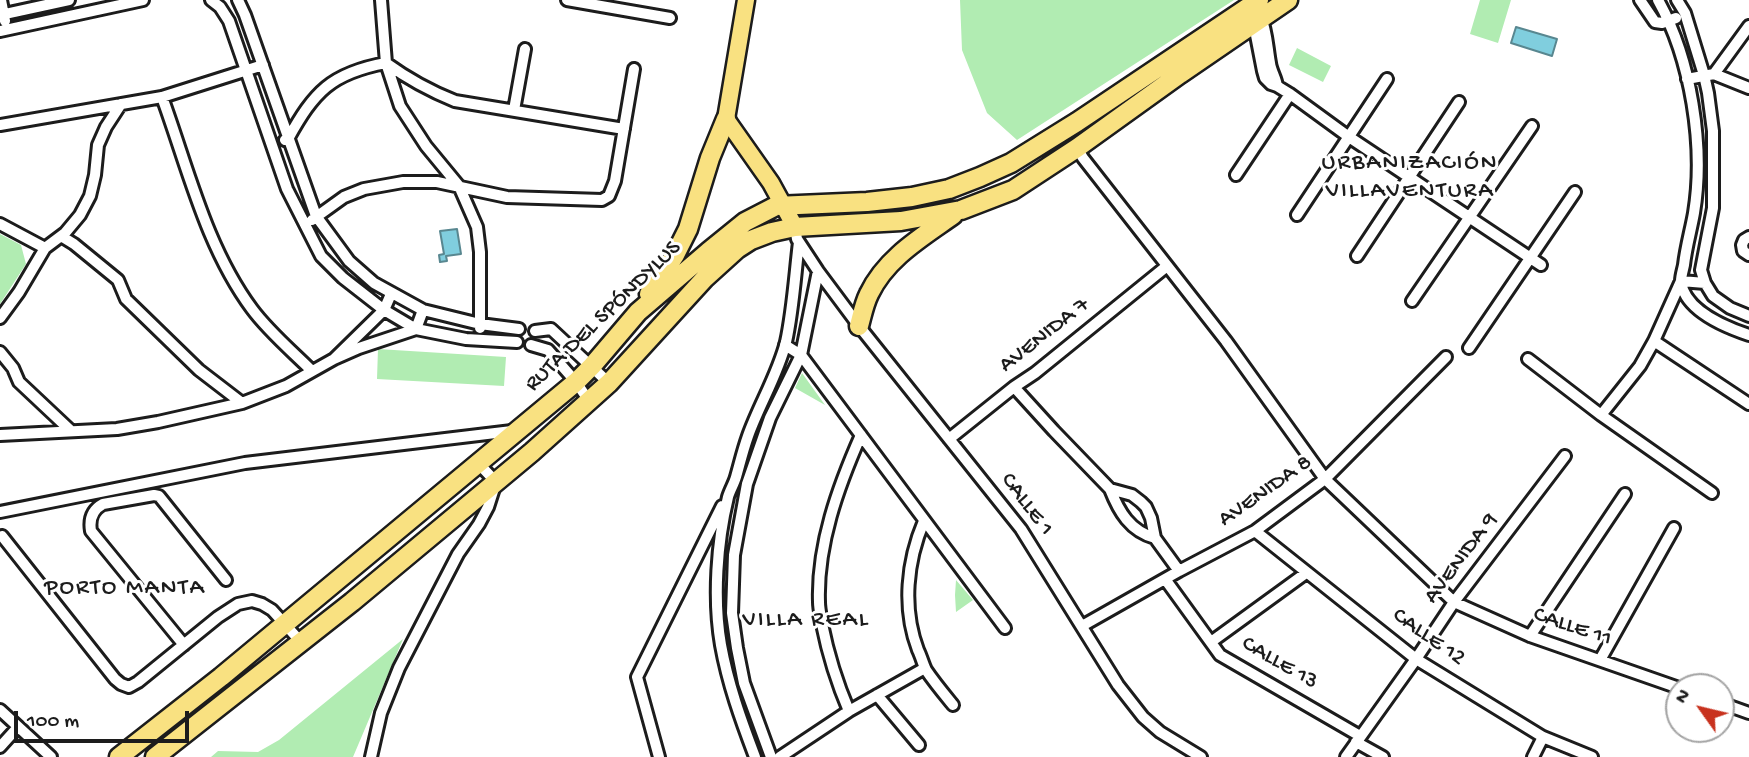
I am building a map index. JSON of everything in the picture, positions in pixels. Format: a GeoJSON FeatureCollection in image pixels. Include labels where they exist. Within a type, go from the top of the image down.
{"type":"FeatureCollection","features":[{"type":"Feature","properties":{"kind":"highway","name":"RUTA DEL SPÓNDYLUS"},"geometry":{"type":"LineString","coordinates":[[118,757],[286,624],[576,383],[638,312],[746,222],[776,206],[912,197],[949,189],[980,177],[1011,163],[1254,11],[1288,0]]}},
{"type":"Feature","properties":{"kind":"highway","name":"RUTA DEL SPÓNDYLUS"},"geometry":{"type":"LineString","coordinates":[[155,757],[352,602],[589,401],[609,383],[705,278],[737,249],[772,232],[797,234],[901,221],[961,210],[1013,190],[1180,74],[1254,11]]}},
{"type":"Feature","properties":{"kind":"highway"},"geometry":{"type":"LineString","coordinates":[[638,312],[675,255],[688,229],[710,158],[726,119]]}},
{"type":"Feature","properties":{"kind":"highway"},"geometry":{"type":"LineString","coordinates":[[859,326],[867,296],[895,257],[961,210]]}},
{"type":"Feature","properties":{"kind":"main road"},"geometry":{"type":"LineString","coordinates":[[746,0],[726,119],[771,183],[797,234]]}},
{"type":"Feature","properties":{"kind":"street"},"geometry":{"type":"LineString","coordinates":[[1,0],[3,31],[112,4],[143,0]]}},
{"type":"Feature","properties":{"kind":"street"},"geometry":{"type":"LineString","coordinates":[[2,15],[69,0]]}},
{"type":"Feature","properties":{"kind":"street"},"geometry":{"type":"LineString","coordinates":[[211,0],[220,7],[229,21],[287,189],[321,256],[343,278],[384,310],[416,329],[466,339],[517,342]]}},
{"type":"Feature","properties":{"kind":"street"},"geometry":{"type":"LineString","coordinates":[[238,0],[316,216],[349,261],[374,283],[423,310],[480,324],[519,329]]}},
{"type":"Feature","properties":{"kind":"street"},"geometry":{"type":"LineString","coordinates":[[381,0],[386,63],[400,106],[426,146],[459,186],[477,227],[480,252],[481,339]]}},
{"type":"Feature","properties":{"kind":"street"},"geometry":{"type":"LineString","coordinates":[[567,0],[606,3],[670,18]]}},
{"type":"Feature","properties":{"kind":"street"},"geometry":{"type":"LineString","coordinates":[[1640,0],[1655,22],[1670,21],[1685,13]]}},
{"type":"Feature","properties":{"kind":"street"},"geometry":{"type":"LineString","coordinates":[[1601,415],[1640,366],[1654,341],[1681,281],[1695,211],[1698,157],[1694,109],[1670,21],[1658,0]]}},
{"type":"Feature","properties":{"kind":"street"},"geometry":{"type":"LineString","coordinates":[[1677,0],[1685,13],[1709,75],[1714,159],[1713,208],[1701,271],[1713,296],[1730,308],[1749,316]]}},
{"type":"Feature","properties":{"kind":"street"},"geometry":{"type":"LineString","coordinates":[[1254,11],[1260,59],[1265,78],[1271,84],[1290,94],[1349,137],[1541,265]]}},
{"type":"Feature","properties":{"kind":"street"},"geometry":{"type":"LineString","coordinates":[[1709,75],[1749,26]]}},
{"type":"Feature","properties":{"kind":"street"},"geometry":{"type":"LineString","coordinates":[[514,110],[525,48]]}},
{"type":"Feature","properties":{"kind":"street"},"geometry":{"type":"LineString","coordinates":[[273,144],[288,139],[302,113],[318,94],[339,77],[386,63],[406,78],[455,101],[624,128]]}},
{"type":"Feature","properties":{"kind":"street"},"geometry":{"type":"LineString","coordinates":[[0,125],[162,97],[263,65]]}},
{"type":"Feature","properties":{"kind":"street"},"geometry":{"type":"LineString","coordinates":[[305,226],[344,197],[364,189],[403,182],[436,182],[507,197],[602,200],[613,190],[634,69]]}},
{"type":"Feature","properties":{"kind":"street"},"geometry":{"type":"LineString","coordinates":[[1687,79],[1709,75],[1749,88]]}},
{"type":"Feature","properties":{"kind":"street"},"geometry":{"type":"LineString","coordinates":[[1297,215],[1387,79]]}},
{"type":"Feature","properties":{"kind":"street"},"geometry":{"type":"LineString","coordinates":[[1236,175],[1290,94]]}},
{"type":"Feature","properties":{"kind":"street"},"geometry":{"type":"LineString","coordinates":[[162,97],[226,267],[254,311],[273,334],[312,371]]}},
{"type":"Feature","properties":{"kind":"street"},"geometry":{"type":"LineString","coordinates":[[1357,256],[1460,102]]}},
{"type":"Feature","properties":{"kind":"street"},"geometry":{"type":"LineString","coordinates":[[0,318],[46,248],[80,215],[90,196],[98,145],[121,104]]}},
{"type":"Feature","properties":{"kind":"street"},"geometry":{"type":"LineString","coordinates":[[1412,301],[1532,126]]}},
{"type":"Feature","properties":{"kind":"street"},"geometry":{"type":"LineString","coordinates":[[1077,148],[1226,341],[1325,479],[1454,603]]}},
{"type":"Feature","properties":{"kind":"street"},"geometry":{"type":"LineString","coordinates":[[1698,157],[1714,159]]}},
{"type":"Feature","properties":{"kind":"street"},"geometry":{"type":"LineString","coordinates":[[1469,348],[1575,192]]}},
{"type":"Feature","properties":{"kind":"street"},"geometry":{"type":"LineString","coordinates":[[0,224],[46,248]]}},
{"type":"Feature","properties":{"kind":"street"},"geometry":{"type":"LineString","coordinates":[[659,757],[637,677],[736,480],[740,459],[785,345],[790,320],[797,234]]}},
{"type":"Feature","properties":{"kind":"street","name":"CALLE 1"},"geometry":{"type":"LineString","coordinates":[[797,234],[818,271],[859,326],[1020,529],[1118,685],[1143,717],[1160,732],[1201,757]]}},
{"type":"Feature","properties":{"kind":"street"},"geometry":{"type":"LineString","coordinates":[[61,236],[118,280],[126,299],[135,308],[199,370],[242,403]]}},
{"type":"Feature","properties":{"kind":"street"},"geometry":{"type":"LineString","coordinates":[[1749,237],[1742,245],[1743,251],[1749,255]]}},
{"type":"Feature","properties":{"kind":"street","name":"AVENIDA 7"},"geometry":{"type":"LineString","coordinates":[[949,439],[1167,266]]}},
{"type":"Feature","properties":{"kind":"street"},"geometry":{"type":"LineString","coordinates":[[771,757],[744,683],[732,613],[734,555],[747,484],[770,418],[801,355],[818,271]]}},
{"type":"Feature","properties":{"kind":"street"},"geometry":{"type":"LineString","coordinates":[[1681,281],[1705,283]]}},
{"type":"Feature","properties":{"kind":"street"},"geometry":{"type":"LineString","coordinates":[[1681,281],[1686,295],[1695,307],[1749,335]]}},
{"type":"Feature","properties":{"kind":"street"},"geometry":{"type":"LineString","coordinates":[[334,359],[384,310],[391,294]]}},
{"type":"Feature","properties":{"kind":"street"},"geometry":{"type":"LineString","coordinates":[[416,329],[423,310]]}},
{"type":"Feature","properties":{"kind":"street"},"geometry":{"type":"LineString","coordinates":[[0,435],[117,429],[242,403],[286,386],[359,348],[416,329]]}},
{"type":"Feature","properties":{"kind":"street"},"geometry":{"type":"LineString","coordinates":[[535,331],[551,329],[609,383]]}},
{"type":"Feature","properties":{"kind":"street"},"geometry":{"type":"LineString","coordinates":[[548,350],[551,329]]}},
{"type":"Feature","properties":{"kind":"street"},"geometry":{"type":"LineString","coordinates":[[1654,341],[1749,404]]}},
{"type":"Feature","properties":{"kind":"street"},"geometry":{"type":"LineString","coordinates":[[531,345],[548,350],[589,401]]}},
{"type":"Feature","properties":{"kind":"street"},"geometry":{"type":"LineString","coordinates":[[785,345],[801,355],[1005,628]]}},
{"type":"Feature","properties":{"kind":"street"},"geometry":{"type":"LineString","coordinates":[[0,352],[13,368],[19,382],[70,430]]}},
{"type":"Feature","properties":{"kind":"street","name":"AVENIDA 8"},"geometry":{"type":"LineString","coordinates":[[1082,626],[1255,531],[1325,479],[1446,357]]}},
{"type":"Feature","properties":{"kind":"street"},"geometry":{"type":"LineString","coordinates":[[1528,359],[1601,415],[1712,493]]}},
{"type":"Feature","properties":{"kind":"street"},"geometry":{"type":"LineString","coordinates":[[1014,387],[1111,489],[1121,512],[1130,523],[1143,535],[1155,538]]}},
{"type":"Feature","properties":{"kind":"street"},"geometry":{"type":"LineString","coordinates":[[757,413],[770,418]]}},
{"type":"Feature","properties":{"kind":"street"},"geometry":{"type":"LineString","coordinates":[[0,512],[245,463],[519,431]]}},
{"type":"Feature","properties":{"kind":"street"},"geometry":{"type":"LineString","coordinates":[[849,711],[836,682],[818,604],[824,545],[845,471],[861,435]]}},
{"type":"Feature","properties":{"kind":"street","name":"AVENIDA 9"},"geometry":{"type":"LineString","coordinates":[[1346,757],[1454,603],[1565,456]]}},
{"type":"Feature","properties":{"kind":"street"},"geometry":{"type":"LineString","coordinates":[[370,757],[381,713],[399,668],[458,554],[488,507],[496,482],[479,464]]}},
{"type":"Feature","properties":{"kind":"street"},"geometry":{"type":"LineString","coordinates":[[736,480],[747,484]]}},
{"type":"Feature","properties":{"kind":"street"},"geometry":{"type":"LineString","coordinates":[[1111,489],[1132,495],[1146,508],[1155,538],[1179,571]]}},
{"type":"Feature","properties":{"kind":"street"},"geometry":{"type":"LineString","coordinates":[[729,494],[719,554],[717,599],[720,643],[737,712],[755,757]]}},
{"type":"Feature","properties":{"kind":"street"},"geometry":{"type":"LineString","coordinates":[[1530,636],[1625,494]]}},
{"type":"Feature","properties":{"kind":"street"},"geometry":{"type":"LineString","coordinates":[[184,645],[91,531],[89,522],[96,508],[128,499],[159,496],[226,580]]}},
{"type":"Feature","properties":{"kind":"street"},"geometry":{"type":"LineString","coordinates":[[924,521],[913,554],[908,596],[913,635],[925,668],[953,705]]}},
{"type":"Feature","properties":{"kind":"street"},"geometry":{"type":"LineString","coordinates":[[1600,660],[1674,528]]}},
{"type":"Feature","properties":{"kind":"street","name":"CALLE 12"},"geometry":{"type":"LineString","coordinates":[[1255,531],[1416,659],[1544,737],[1592,757]]}},
{"type":"Feature","properties":{"kind":"street"},"geometry":{"type":"LineString","coordinates":[[2,536],[115,679],[129,687],[238,604],[252,601],[272,610],[301,642]]}},
{"type":"Feature","properties":{"kind":"street"},"geometry":{"type":"LineString","coordinates":[[719,554],[734,555]]}},
{"type":"Feature","properties":{"kind":"street"},"geometry":{"type":"LineString","coordinates":[[1211,642],[1306,573]]}},
{"type":"Feature","properties":{"kind":"street","name":"CALLE 13"},"geometry":{"type":"LineString","coordinates":[[1165,579],[1220,654],[1384,757]]}},
{"type":"Feature","properties":{"kind":"street","name":"CALLE 11"},"geometry":{"type":"LineString","coordinates":[[1454,603],[1530,636],[1665,683]]}},
{"type":"Feature","properties":{"kind":"street"},"geometry":{"type":"LineString","coordinates":[[718,613],[732,613]]}},
{"type":"Feature","properties":{"kind":"street"},"geometry":{"type":"LineString","coordinates":[[780,757],[849,711],[925,668]]}},
{"type":"Feature","properties":{"kind":"street"},"geometry":{"type":"LineString","coordinates":[[731,688],[744,683]]}},
{"type":"Feature","properties":{"kind":"street"},"geometry":{"type":"LineString","coordinates":[[877,695],[919,745]]}},
{"type":"Feature","properties":{"kind":"street"},"geometry":{"type":"LineString","coordinates":[[0,710],[51,757]]}},
{"type":"Feature","properties":{"kind":"street"},"geometry":{"type":"LineString","coordinates":[[0,747],[18,727]]}},
{"type":"Feature","properties":{"kind":"street"},"geometry":{"type":"LineString","coordinates":[[1534,757],[1544,737]]}},
{"type":"Feature","properties":{"kind":"green space"},"geometry":{"type":"Polygon","coordinates":[[[960,0],[1234,0],[1017,140],[987,113],[962,50],[960,0]]]}},
{"type":"Feature","properties":{"kind":"green space"},"geometry":{"type":"Polygon","coordinates":[[[1480,0],[1511,0],[1498,43],[1470,34],[1480,0]]]}},
{"type":"Feature","properties":{"kind":"green space"},"geometry":{"type":"Polygon","coordinates":[[[1297,48],[1331,66],[1323,82],[1289,65],[1297,48]]]}},
{"type":"Feature","properties":{"kind":"green space"},"geometry":{"type":"Polygon","coordinates":[[[0,234],[21,245],[26,264],[0,304],[0,234]]]}},
{"type":"Feature","properties":{"kind":"green space"},"geometry":{"type":"Polygon","coordinates":[[[378,349],[506,357],[504,386],[377,379],[378,349]]]}},
{"type":"Feature","properties":{"kind":"green space"},"geometry":{"type":"Polygon","coordinates":[[[802,373],[825,405],[795,388],[802,373]]]}},
{"type":"Feature","properties":{"kind":"green space"},"geometry":{"type":"Polygon","coordinates":[[[956,580],[973,600],[956,612],[955,595],[956,580]]]}},
{"type":"Feature","properties":{"kind":"green space"},"geometry":{"type":"Polygon","coordinates":[[[403,639],[353,757],[211,757],[218,751],[258,752],[279,740],[403,639]]]}},
{"type":"Feature","properties":{"kind":"water"},"geometry":{"type":"Polygon","coordinates":[[[1516,27],[1557,39],[1552,56],[1511,43],[1516,27]]]}},
{"type":"Feature","properties":{"kind":"water"},"geometry":{"type":"Polygon","coordinates":[[[457,229],[461,254],[446,256],[447,261],[440,262],[439,255],[444,254],[440,231],[457,229]]]}},
{"type":"Feature","properties":{"kind":"district","name":"URBANIZACIÓN VILLAVENTURA"},"geometry":{"type":"Point","coordinates":[1410,178]}},
{"type":"Feature","properties":{"kind":"district","name":"PORTO MANTA"},"geometry":{"type":"Point","coordinates":[125,589]}},
{"type":"Feature","properties":{"kind":"district","name":"VILLA REAL"},"geometry":{"type":"Point","coordinates":[806,621]}}]}
